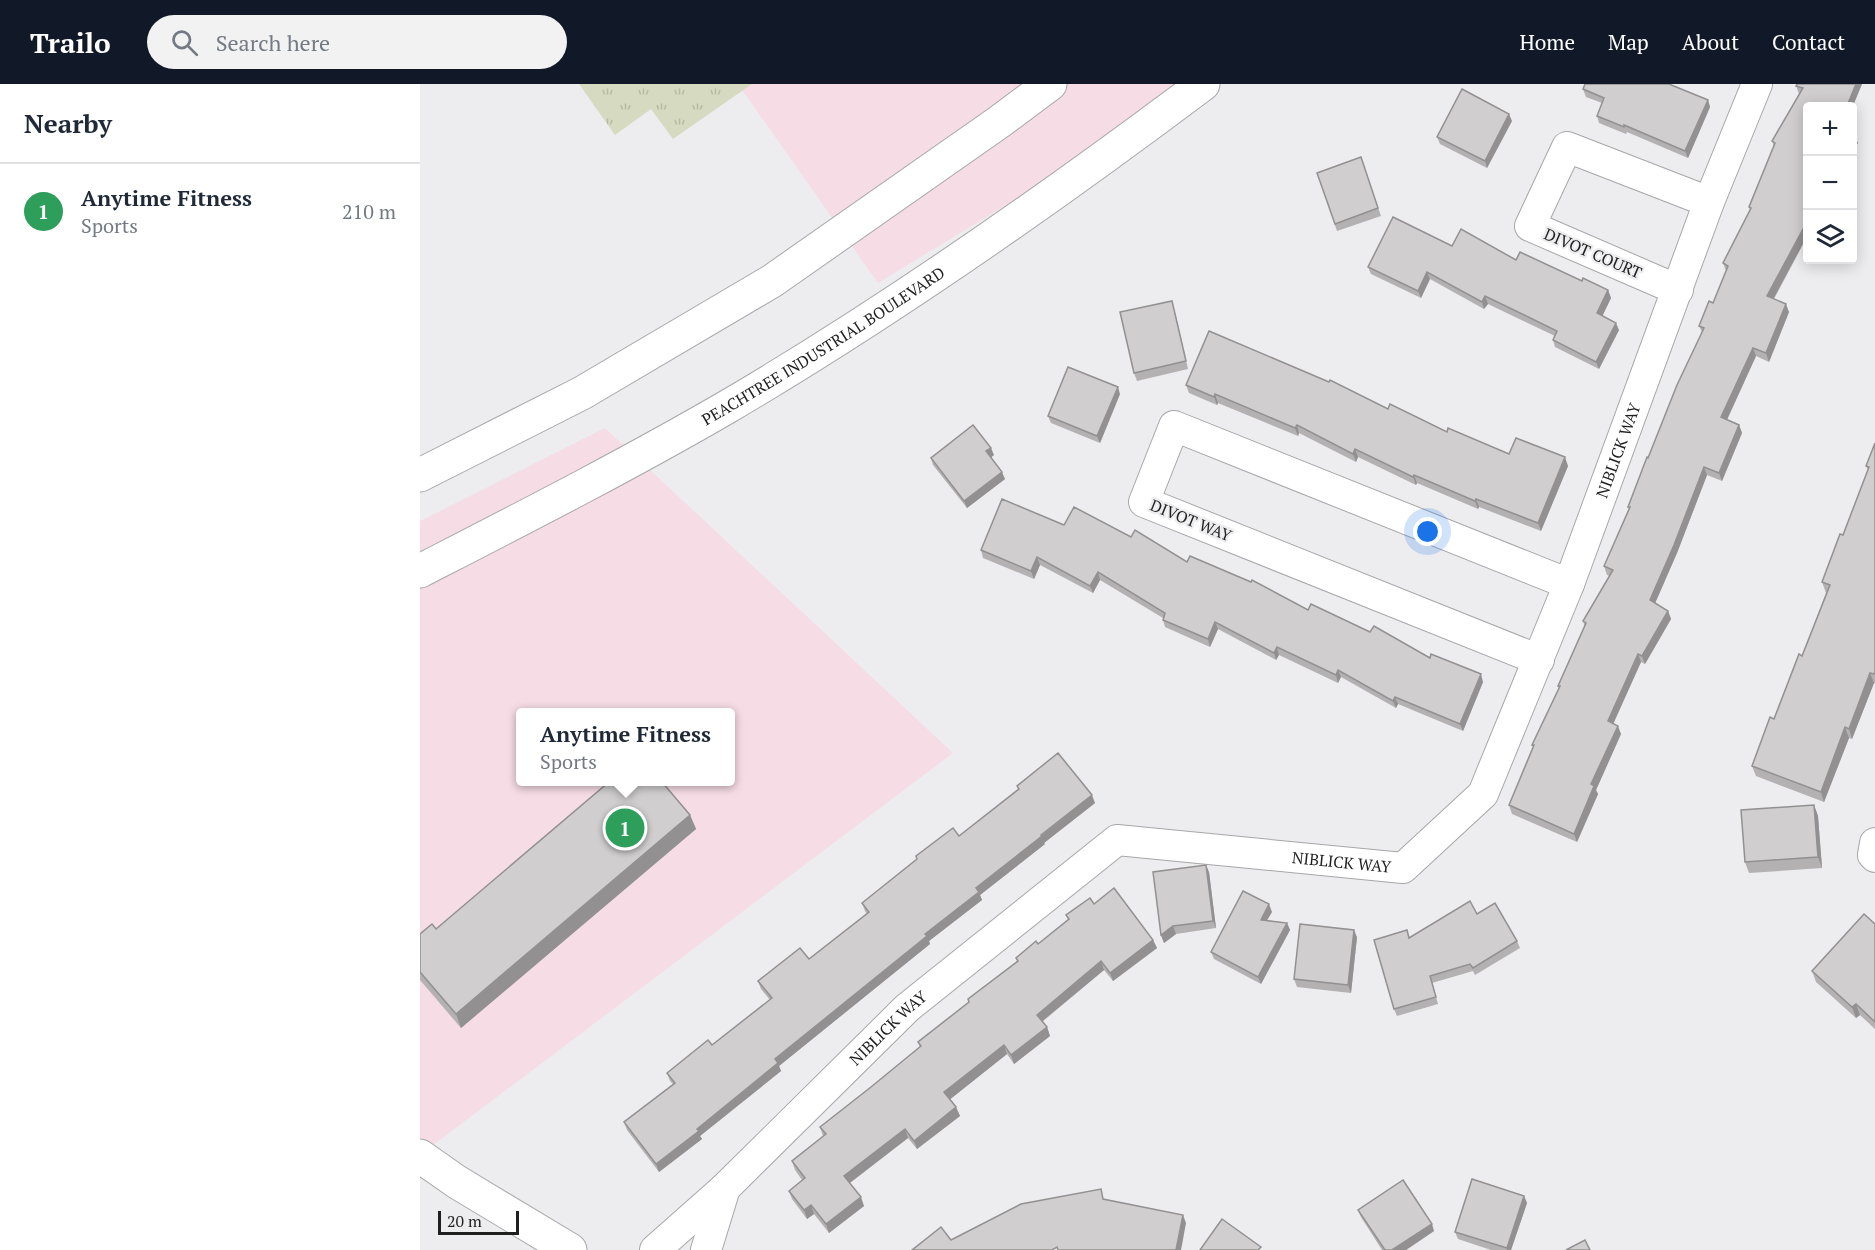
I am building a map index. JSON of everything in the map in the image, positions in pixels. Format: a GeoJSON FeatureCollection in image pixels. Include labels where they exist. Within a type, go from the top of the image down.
{"type":"FeatureCollection","features":[{"type":"Feature","properties":{"kind":"main road"},"geometry":{"type":"LineString","coordinates":[[420,475],[582,393],[772,281],[1050,84]]}},
{"type":"Feature","properties":{"kind":"main road","name":"PEACHTREE INDUSTRIAL BOULEVARD"},"geometry":{"type":"LineString","coordinates":[[420,571],[651,450],[728,406],[838,338],[993,237],[1203,84]]}},
{"type":"Feature","properties":{"kind":"main road"},"geometry":{"type":"LineString","coordinates":[[420,1156],[550,1245]]}},
{"type":"Feature","properties":{"kind":"street","name":"NIBLICK WAY"},"geometry":{"type":"LineString","coordinates":[[655,1250],[725,1188],[908,1008],[1117,840],[1403,867],[1483,794],[1569,584],[1709,202],[1757,84]]}},
{"type":"Feature","properties":{"kind":"street","name":"DIVOT COURT"},"geometry":{"type":"LineString","coordinates":[[1678,290],[1530,226],[1567,147],[1709,202]]}},
{"type":"Feature","properties":{"kind":"street","name":"DIVOT WAY"},"geometry":{"type":"LineString","coordinates":[[1539,660],[1144,501],[1174,426],[1569,584]]}},
{"type":"Feature","properties":{"kind":"street"},"geometry":{"type":"LineString","coordinates":[[1875,843],[1875,857]]}},
{"type":"Feature","properties":{"kind":"street","name":"NIBLICK WAY"},"geometry":{"type":"LineString","coordinates":[[706,1250],[725,1188]]}},
{"type":"Feature","properties":{"kind":"shaded area"},"geometry":{"type":"Polygon","coordinates":[[[738,84],[1205,84],[878,283],[738,84]]]}},
{"type":"Feature","properties":{"kind":"shaded area"},"geometry":{"type":"Polygon","coordinates":[[[605,428],[953,753],[420,1155],[420,521],[605,428]]]}},
{"type":"Feature","properties":{"kind":"green space"},"geometry":{"type":"Polygon","coordinates":[[[579,84],[752,84],[673,139],[651,109],[615,135],[579,84]]]}},
{"type":"Feature","properties":{"kind":"building"},"geometry":{"type":"Polygon","coordinates":[[[1585,84],[1669,84],[1708,100],[1685,151],[1597,116],[1604,98],[1583,89],[1585,84]]]}},
{"type":"Feature","properties":{"kind":"building"},"geometry":{"type":"Polygon","coordinates":[[[1797,84],[1856,84],[1849,102],[1803,102],[1803,228],[1767,296],[1786,304],[1766,353],[1753,348],[1721,417],[1739,425],[1719,473],[1704,467],[1650,600],[1668,611],[1642,656],[1638,654],[1608,721],[1618,726],[1591,784],[1594,786],[1574,834],[1509,805],[1534,745],[1532,745],[1586,623],[1583,621],[1613,570],[1604,566],[1630,507],[1628,507],[1647,457],[1677,385],[1704,328],[1699,326],[1709,301],[1713,303],[1728,266],[1723,263],[1751,208],[1749,207],[1775,143],[1772,141],[1803,88],[1796,86],[1797,84]]]}},
{"type":"Feature","properties":{"kind":"building"},"geometry":{"type":"Polygon","coordinates":[[[1462,89],[1509,114],[1485,161],[1437,137],[1462,89]]]}},
{"type":"Feature","properties":{"kind":"building"},"geometry":{"type":"Polygon","coordinates":[[[1361,157],[1378,208],[1335,224],[1317,173],[1361,157]]]}},
{"type":"Feature","properties":{"kind":"building"},"geometry":{"type":"Polygon","coordinates":[[[1393,217],[1452,246],[1461,229],[1516,260],[1520,252],[1582,281],[1583,278],[1608,290],[1597,313],[1616,323],[1596,362],[1553,340],[1557,331],[1485,296],[1482,302],[1427,272],[1418,291],[1368,267],[1393,217]]]}},
{"type":"Feature","properties":{"kind":"building"},"geometry":{"type":"Polygon","coordinates":[[[1172,301],[1186,361],[1134,373],[1120,312],[1172,301]]]}},
{"type":"Feature","properties":{"kind":"building"},"geometry":{"type":"Polygon","coordinates":[[[1209,331],[1329,382],[1330,380],[1388,409],[1390,404],[1447,432],[1448,428],[1509,454],[1516,438],[1565,457],[1538,523],[1476,499],[1475,501],[1414,475],[1413,477],[1355,449],[1353,454],[1297,425],[1295,428],[1215,394],[1214,397],[1186,385],[1209,331]]]}},
{"type":"Feature","properties":{"kind":"building"},"geometry":{"type":"Polygon","coordinates":[[[1068,367],[1118,387],[1097,436],[1048,416],[1068,367]]]}},
{"type":"Feature","properties":{"kind":"building"},"geometry":{"type":"Polygon","coordinates":[[[973,425],[991,448],[986,451],[1002,472],[964,501],[931,458],[973,425]]]}},
{"type":"Feature","properties":{"kind":"building"},"geometry":{"type":"Polygon","coordinates":[[[1875,443],[1875,672],[1870,673],[1849,729],[1845,727],[1821,792],[1752,766],[1770,717],[1774,719],[1799,654],[1802,656],[1830,585],[1822,582],[1869,467],[1866,466],[1875,443]]]}},
{"type":"Feature","properties":{"kind":"building"},"geometry":{"type":"Polygon","coordinates":[[[1002,499],[1064,525],[1074,507],[1131,537],[1135,530],[1187,562],[1190,556],[1251,582],[1252,580],[1308,610],[1311,604],[1370,632],[1374,626],[1430,658],[1431,654],[1481,674],[1460,724],[1395,697],[1393,701],[1338,670],[1336,675],[1277,647],[1274,653],[1215,622],[1208,639],[1163,620],[1165,613],[1098,572],[1090,586],[1037,557],[1031,571],[981,550],[1002,499]]]}},
{"type":"Feature","properties":{"kind":"building"},"geometry":{"type":"Polygon","coordinates":[[[1058,753],[1092,795],[976,888],[979,892],[775,1059],[778,1063],[697,1129],[699,1131],[656,1164],[624,1122],[675,1083],[667,1073],[708,1040],[712,1045],[772,998],[758,981],[800,948],[809,959],[869,912],[862,903],[917,859],[916,856],[953,828],[959,836],[1019,789],[1017,786],[1058,753]]]}},
{"type":"Feature","properties":{"kind":"building"},"geometry":{"type":"Polygon","coordinates":[[[604,786],[665,786],[690,815],[456,1014],[420,972],[420,934],[432,924],[436,929],[604,786]]]}},
{"type":"Feature","properties":{"kind":"building"},"geometry":{"type":"Polygon","coordinates":[[[1814,805],[1818,857],[1745,862],[1741,810],[1814,805]]]}},
{"type":"Feature","properties":{"kind":"building"},"geometry":{"type":"Polygon","coordinates":[[[1206,865],[1213,921],[1173,926],[1161,935],[1153,872],[1206,865]]]}},
{"type":"Feature","properties":{"kind":"building"},"geometry":{"type":"Polygon","coordinates":[[[1114,888],[1153,940],[1110,973],[1101,961],[1037,1015],[1047,1027],[1011,1055],[1004,1045],[944,1092],[956,1107],[914,1141],[905,1129],[844,1176],[861,1197],[826,1224],[811,1205],[804,1210],[789,1191],[805,1178],[792,1161],[826,1134],[820,1127],[921,1046],[918,1042],[969,1002],[968,999],[1018,961],[1016,958],[1036,941],[1038,944],[1069,919],[1066,915],[1090,898],[1094,904],[1114,888]]]}},
{"type":"Feature","properties":{"kind":"building"},"geometry":{"type":"Polygon","coordinates":[[[1243,891],[1269,904],[1261,920],[1287,923],[1258,977],[1211,952],[1243,891]]]}},
{"type":"Feature","properties":{"kind":"building"},"geometry":{"type":"Polygon","coordinates":[[[1470,901],[1477,914],[1495,903],[1517,941],[1473,968],[1470,964],[1430,976],[1436,997],[1394,1009],[1374,940],[1407,930],[1409,938],[1470,901]]]}},
{"type":"Feature","properties":{"kind":"building"},"geometry":{"type":"Polygon","coordinates":[[[1864,914],[1875,924],[1875,1022],[1856,1004],[1852,1007],[1812,971],[1864,914]]]}},
{"type":"Feature","properties":{"kind":"building"},"geometry":{"type":"Polygon","coordinates":[[[1300,924],[1354,930],[1348,985],[1294,979],[1300,924]]]}},
{"type":"Feature","properties":{"kind":"building"},"geometry":{"type":"Polygon","coordinates":[[[1472,1179],[1524,1196],[1507,1248],[1455,1232],[1472,1179]]]}},
{"type":"Feature","properties":{"kind":"building"},"geometry":{"type":"Polygon","coordinates":[[[1403,1180],[1432,1224],[1392,1250],[1385,1250],[1358,1210],[1403,1180]]]}},
{"type":"Feature","properties":{"kind":"building"},"geometry":{"type":"Polygon","coordinates":[[[1101,1189],[1103,1199],[1183,1215],[1176,1250],[1058,1250],[1057,1247],[1052,1250],[912,1250],[941,1227],[951,1240],[1021,1204],[1101,1189]]]}},
{"type":"Feature","properties":{"kind":"building"},"geometry":{"type":"Polygon","coordinates":[[[1222,1219],[1261,1247],[1258,1250],[1200,1250],[1222,1219]]]}},
{"type":"Feature","properties":{"kind":"building"},"geometry":{"type":"Polygon","coordinates":[[[1585,1240],[1590,1250],[1566,1250],[1585,1240]]]}},
{"type":"Feature","properties":{"kind":"place","name":"Anytime Fitness"},"geometry":{"type":"Point","coordinates":[625,828]}}]}
